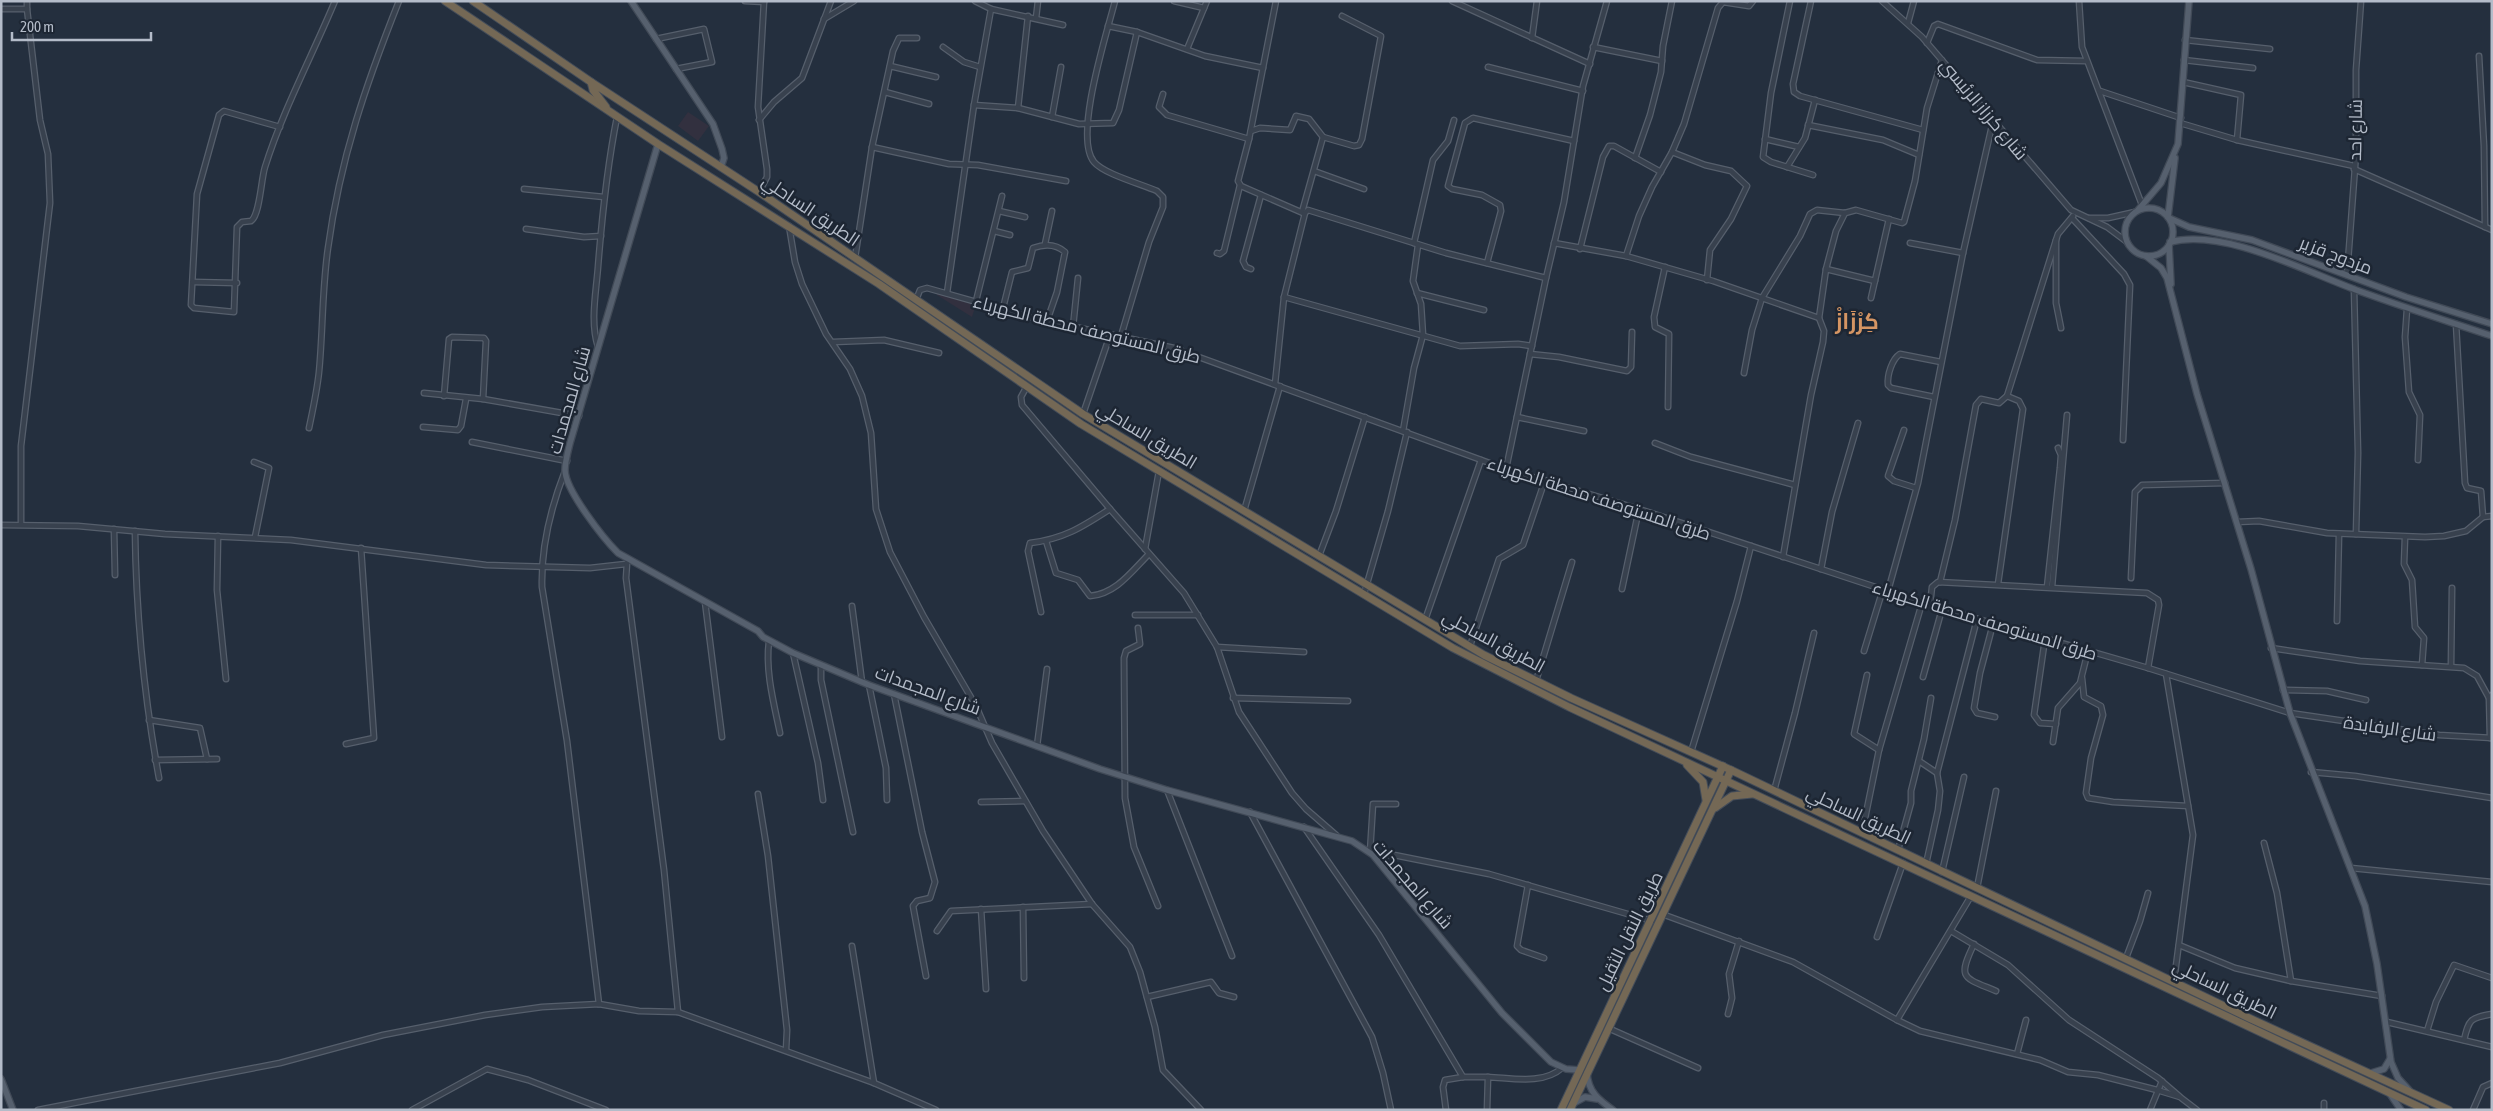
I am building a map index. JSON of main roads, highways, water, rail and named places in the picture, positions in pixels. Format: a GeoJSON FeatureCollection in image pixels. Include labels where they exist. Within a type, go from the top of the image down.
{"type":"FeatureCollection","features":[{"type":"Feature","properties":{"kind":"highway","name":"الطريق الساحلي"},"geometry":{"type":"LineString","coordinates":[[445,1],[609,112],[915,308],[1081,424],[1488,667],[1683,761],[1727,780],[2422,1109]]}},
{"type":"Feature","properties":{"kind":"highway","name":"الطريق الساحلي"},"geometry":{"type":"LineString","coordinates":[[472,1],[591,82],[759,192],[1083,414],[1470,646],[1536,681],[1723,766],[1942,872],[2449,1110]]}},
{"type":"Feature","properties":{"kind":"highway","name":"الطريق الساحلي"},"geometry":{"type":"LineString","coordinates":[[591,82],[593,90],[609,112]]}},
{"type":"Feature","properties":{"kind":"highway"},"geometry":{"type":"LineString","coordinates":[[915,308],[916,300]]}},
{"type":"Feature","properties":{"kind":"highway"},"geometry":{"type":"LineString","coordinates":[[1683,761],[1703,782],[1708,809],[1732,796],[1755,794]]}},
{"type":"Feature","properties":{"kind":"highway","name":"طريق النقل الثقيل"},"geometry":{"type":"LineString","coordinates":[[1561,1110],[1608,1028],[1662,914],[1708,809],[1723,766]]}},
{"type":"Feature","properties":{"kind":"highway","name":"طريق النقل الثقيل"},"geometry":{"type":"LineString","coordinates":[[1571,1107],[1583,1070],[1652,921],[1708,809],[1727,780],[1731,770]]}},
{"type":"Feature","properties":{"kind":"main road"},"geometry":{"type":"LineString","coordinates":[[631,1],[718,133],[724,158],[721,167]]}},
{"type":"Feature","properties":{"kind":"main road"},"geometry":{"type":"LineString","coordinates":[[2173,301],[2169,244],[2172,228],[2168,217],[2175,153],[2181,121],[2189,1]]}},
{"type":"Feature","properties":{"kind":"main road","name":"شارع المجمدات"},"geometry":{"type":"LineString","coordinates":[[658,144],[579,416],[565,472],[579,501],[600,534],[618,553],[628,562],[758,631],[769,641],[869,685],[1123,777],[1352,841],[1371,854],[1502,1013],[1547,1058],[1562,1068],[1583,1070]]}},
{"type":"Feature","properties":{"kind":"main road"},"geometry":{"type":"LineString","coordinates":[[2175,153],[2161,183],[2128,219],[2125,228],[2127,242],[2135,252],[2146,256],[2163,271],[2173,301],[2197,394],[2237,522],[2290,714],[2311,772],[2351,868],[2369,922],[2387,1022],[2390,1057],[2398,1078],[2415,1093]]}},
{"type":"Feature","properties":{"kind":"main road"},"geometry":{"type":"LineString","coordinates":[[2136,211],[2154,208],[2168,217]]}},
{"type":"Feature","properties":{"kind":"main road","name":"مزدوج قزير"},"geometry":{"type":"LineString","coordinates":[[2168,217],[2189,226],[2252,240],[2372,285],[2492,324]]}},
{"type":"Feature","properties":{"kind":"main road","name":"مزدوج قزير"},"geometry":{"type":"LineString","coordinates":[[2169,244],[2196,239],[2249,250],[2368,295],[2492,336]]}},
{"type":"Feature","properties":{"kind":"main road"},"geometry":{"type":"LineString","coordinates":[[2146,256],[2157,254],[2169,244]]}},
{"type":"Feature","properties":{"kind":"main road"},"geometry":{"type":"LineString","coordinates":[[2368,295],[2372,285]]}},
{"type":"Feature","properties":{"kind":"main road"},"geometry":{"type":"LineString","coordinates":[[2367,1073],[2374,1073],[2384,1069],[2390,1057]]}},
{"type":"Feature","properties":{"kind":"main road"},"geometry":{"type":"LineString","coordinates":[[1583,1070],[1588,1084],[1597,1099],[1613,1110]]}},
{"type":"Feature","properties":{"kind":"main road"},"geometry":{"type":"LineString","coordinates":[[1,1079],[14,1110]]}},
{"type":"Feature","properties":{"kind":"main road"},"geometry":{"type":"LineString","coordinates":[[2388,1092],[2401,1110]]}},
{"type":"Feature","properties":{"kind":"main road"},"geometry":{"type":"LineString","coordinates":[[1571,1107],[1582,1097],[1597,1099]]}},
{"type":"Feature","properties":{"kind":"district","name":"كِرْزَازْ"},"geometry":{"type":"Point","coordinates":[1857,321]}}]}
